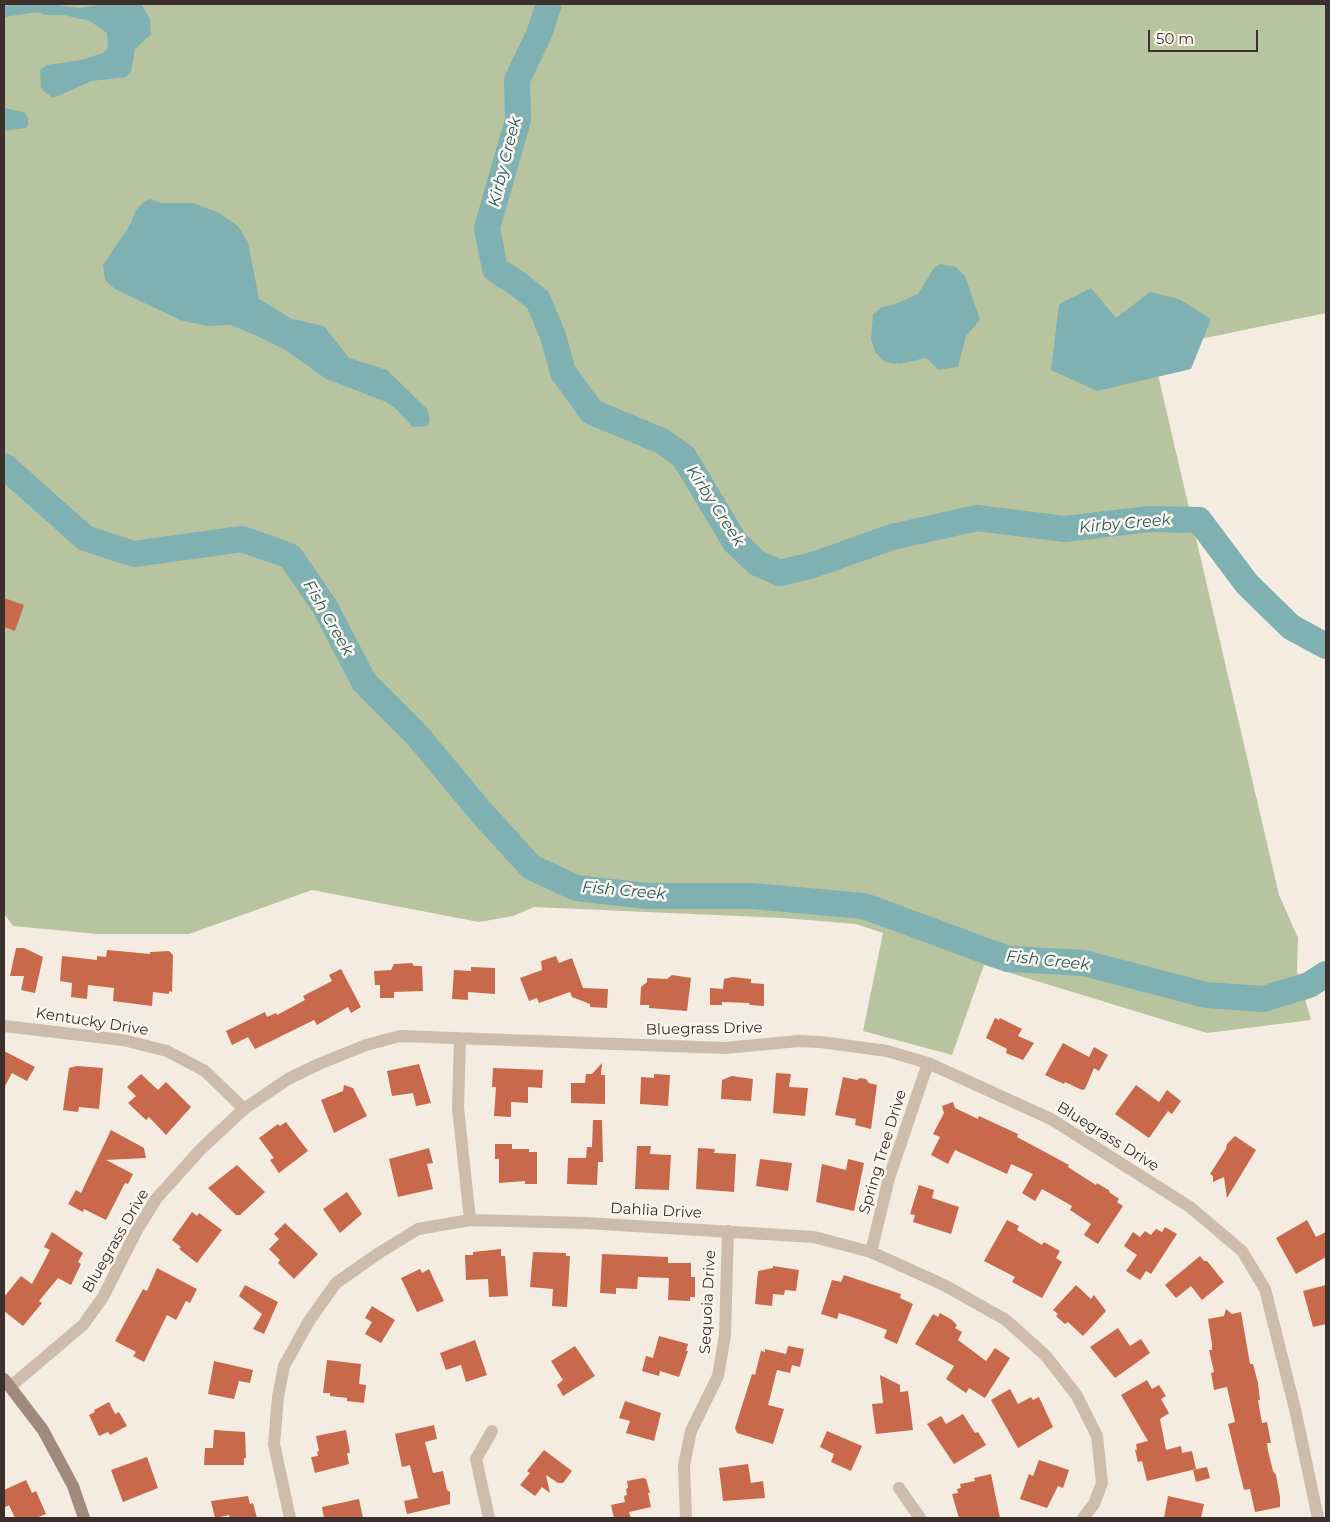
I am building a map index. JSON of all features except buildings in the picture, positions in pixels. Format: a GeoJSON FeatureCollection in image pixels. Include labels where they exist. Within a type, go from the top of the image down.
{"type":"FeatureCollection","features":[{"type":"Feature","properties":{"kind":"street","name":"Kentucky Drive"},"geometry":{"type":"LineString","coordinates":[[4,1026],[123,1040],[167,1051],[205,1072],[244,1109]]}},
{"type":"Feature","properties":{"kind":"street","name":"Bluegrass Drive"},"geometry":{"type":"LineString","coordinates":[[7,1383],[83,1325],[103,1297],[156,1199],[201,1149],[244,1109],[288,1079],[366,1045],[400,1036],[725,1048],[798,1041],[887,1051],[928,1063],[1051,1119],[1190,1207],[1242,1251],[1265,1289],[1295,1409],[1318,1518]]}},
{"type":"Feature","properties":{"kind":"street"},"geometry":{"type":"LineString","coordinates":[[460,1038],[458,1108],[470,1220]]}},
{"type":"Feature","properties":{"kind":"street","name":"Spring Tree Drive"},"geometry":{"type":"LineString","coordinates":[[871,1252],[889,1178],[928,1063]]}},
{"type":"Feature","properties":{"kind":"street","name":"Dahlia Drive"},"geometry":{"type":"LineString","coordinates":[[290,1518],[274,1444],[278,1397],[284,1366],[309,1321],[336,1283],[379,1253],[418,1229],[470,1220],[586,1223],[814,1237],[871,1252],[944,1285],[1006,1320],[1046,1356],[1077,1396],[1097,1436],[1102,1483],[1094,1504],[1083,1518]]}},
{"type":"Feature","properties":{"kind":"street","name":"Sequoia Drive"},"geometry":{"type":"LineString","coordinates":[[686,1518],[684,1465],[691,1431],[718,1376],[725,1335],[728,1231]]}},
{"type":"Feature","properties":{"kind":"street"},"geometry":{"type":"LineString","coordinates":[[7,1383],[42,1430],[73,1486],[84,1518]]}},
{"type":"Feature","properties":{"kind":"street"},"geometry":{"type":"LineString","coordinates":[[489,1518],[476,1459],[492,1431]]}},
{"type":"Feature","properties":{"kind":"street"},"geometry":{"type":"LineString","coordinates":[[899,1488],[920,1518]]}},
{"type":"Feature","properties":{"kind":"green space"},"geometry":{"type":"Polygon","coordinates":[[[4,4],[1326,4],[1326,313],[1152,349],[1279,895],[1298,938],[1297,971],[1311,1020],[1207,1033],[984,965],[952,1055],[863,1031],[883,933],[856,924],[783,918],[534,907],[513,916],[479,922],[312,890],[189,934],[98,934],[13,926],[4,914],[4,4]]]}},
{"type":"Feature","properties":{"kind":"water"},"geometry":{"type":"Polygon","coordinates":[[[50,4],[78,8],[107,4],[141,4],[150,19],[151,34],[135,49],[131,72],[126,77],[92,81],[53,98],[41,89],[40,70],[47,65],[81,60],[103,53],[108,48],[107,33],[90,21],[64,15],[45,15],[38,12],[4,17],[4,6],[50,4]]]}},
{"type":"Feature","properties":{"kind":"water"},"geometry":{"type":"Polygon","coordinates":[[[4,108],[24,112],[28,118],[26,128],[4,131],[4,108]]]}},
{"type":"Feature","properties":{"kind":"water"},"geometry":{"type":"Polygon","coordinates":[[[150,199],[161,203],[194,203],[219,213],[238,226],[248,242],[259,299],[292,319],[324,326],[349,358],[387,370],[427,409],[430,419],[428,426],[413,427],[394,407],[384,401],[326,379],[287,351],[257,336],[231,325],[207,326],[180,320],[115,289],[105,280],[103,265],[130,225],[136,210],[150,199]]]}},
{"type":"Feature","properties":{"kind":"water"},"geometry":{"type":"Polygon","coordinates":[[[940,264],[956,267],[965,276],[980,320],[966,336],[958,367],[938,370],[925,358],[900,364],[885,362],[876,353],[871,340],[873,314],[882,307],[893,305],[918,294],[934,268],[940,264]]]}},
{"type":"Feature","properties":{"kind":"water"},"geometry":{"type":"Polygon","coordinates":[[[1091,288],[1116,318],[1150,292],[1179,299],[1211,319],[1191,369],[1097,391],[1051,370],[1059,304],[1091,288]]]}},
{"type":"Feature","properties":{"kind":"waterway","name":"Kirby Creek"},"geometry":{"type":"LineString","coordinates":[[549,4],[539,34],[517,80],[518,120],[487,228],[495,269],[538,300],[553,336],[563,372],[592,412],[662,441],[684,457],[735,542],[757,563],[780,573],[813,565],[892,537],[977,518],[1065,529],[1149,519],[1199,520],[1247,584],[1291,627],[1326,646]]}},
{"type":"Feature","properties":{"kind":"waterway","name":"Fish Creek"},"geometry":{"type":"LineString","coordinates":[[4,466],[85,538],[134,554],[242,539],[290,556],[325,607],[364,682],[417,735],[481,812],[531,867],[576,888],[647,896],[752,896],[864,906],[1008,959],[1084,963],[1206,995],[1263,999],[1309,985],[1326,974]]}}]}
